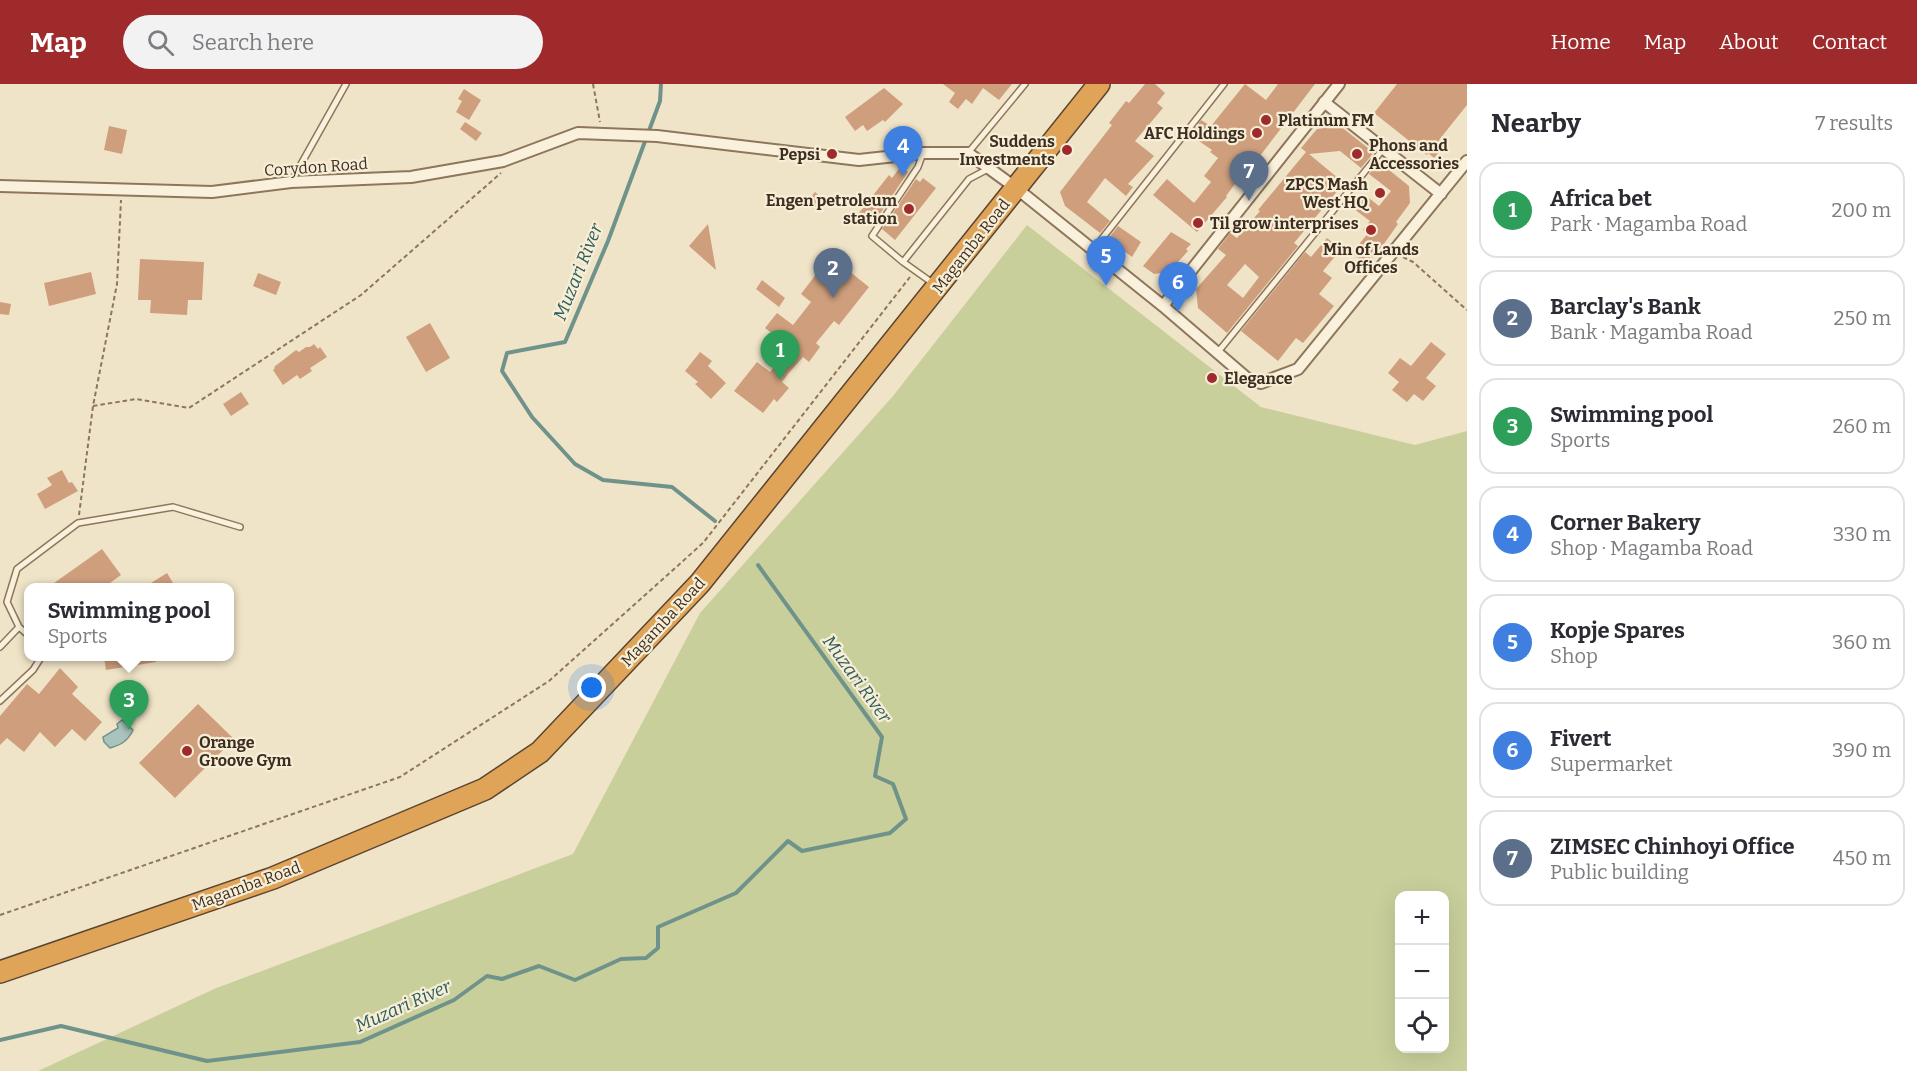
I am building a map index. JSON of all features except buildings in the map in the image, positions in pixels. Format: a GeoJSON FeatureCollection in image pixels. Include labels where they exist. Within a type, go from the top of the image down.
{"type":"FeatureCollection","features":[{"type":"Feature","properties":{"kind":"highway","name":"Magamba Road"},"geometry":{"type":"LineString","coordinates":[[0,972],[273,878],[485,789],[540,752],[700,583],[1099,84]]}},
{"type":"Feature","properties":{"kind":"street"},"geometry":{"type":"LineString","coordinates":[[1163,306],[1339,84]]}},
{"type":"Feature","properties":{"kind":"street"},"geometry":{"type":"LineString","coordinates":[[1324,102],[1442,194]]}},
{"type":"Feature","properties":{"kind":"street","name":"Corydon Road"},"geometry":{"type":"LineString","coordinates":[[0,186],[212,192],[291,182],[411,177],[503,161],[578,133],[657,136],[859,160],[923,153],[968,153]]}},
{"type":"Feature","properties":{"kind":"street"},"geometry":{"type":"LineString","coordinates":[[968,153],[1016,188],[1163,306],[1216,354],[1248,379],[1261,383],[1298,369],[1467,161]]}},
{"type":"Feature","properties":{"kind":"lane"},"geometry":{"type":"LineString","coordinates":[[291,182],[346,84]]}},
{"type":"Feature","properties":{"kind":"lane"},"geometry":{"type":"LineString","coordinates":[[968,153],[1025,84]]}},
{"type":"Feature","properties":{"kind":"lane"},"geometry":{"type":"LineString","coordinates":[[1093,250],[1224,84]]}},
{"type":"Feature","properties":{"kind":"lane"},"geometry":{"type":"LineString","coordinates":[[1216,354],[1383,148]]}},
{"type":"Feature","properties":{"kind":"lane"},"geometry":{"type":"LineString","coordinates":[[923,153],[918,167],[873,236],[903,262],[938,287]]}},
{"type":"Feature","properties":{"kind":"lane"},"geometry":{"type":"LineString","coordinates":[[903,262],[969,179],[988,169]]}},
{"type":"Feature","properties":{"kind":"lane"},"geometry":{"type":"LineString","coordinates":[[24,631],[19,627],[7,602],[17,569],[78,523],[173,507],[240,527]]}},
{"type":"Feature","properties":{"kind":"lane"},"geometry":{"type":"LineString","coordinates":[[0,647],[19,627]]}},
{"type":"Feature","properties":{"kind":"lane"},"geometry":{"type":"LineString","coordinates":[[0,701],[33,670],[39,661]]}},
{"type":"Feature","properties":{"kind":"path"},"geometry":{"type":"LineString","coordinates":[[593,84],[603,133]]}},
{"type":"Feature","properties":{"kind":"path"},"geometry":{"type":"LineString","coordinates":[[93,406],[136,399],[189,408],[361,295],[500,174],[503,161]]}},
{"type":"Feature","properties":{"kind":"path"},"geometry":{"type":"LineString","coordinates":[[78,523],[93,406],[117,284],[121,188]]}},
{"type":"Feature","properties":{"kind":"path"},"geometry":{"type":"LineString","coordinates":[[1393,252],[1413,262],[1467,310]]}},
{"type":"Feature","properties":{"kind":"path"},"geometry":{"type":"LineString","coordinates":[[0,915],[400,777],[549,681],[703,543],[916,270]]}},
{"type":"Feature","properties":{"kind":"green space"},"geometry":{"type":"Polygon","coordinates":[[[1027,225],[1261,407],[1415,445],[1467,431],[1467,1071],[38,1071],[214,989],[573,854],[700,613],[893,396],[1027,225]]]}},
{"type":"Feature","properties":{"kind":"water"},"geometry":{"type":"Polygon","coordinates":[[[122,720],[133,730],[124,742],[110,748],[104,742],[103,737],[118,728],[117,724],[122,720]]]}},
{"type":"Feature","properties":{"kind":"waterway","name":"Muzari River"},"geometry":{"type":"LineString","coordinates":[[661,84],[660,101],[608,241],[565,342],[507,353],[502,371],[532,417],[575,464],[603,480],[672,487],[715,521]]}},
{"type":"Feature","properties":{"kind":"waterway","name":"Muzari River"},"geometry":{"type":"LineString","coordinates":[[0,1040],[61,1026],[207,1061],[360,1042],[454,1000],[487,976],[502,979],[539,966],[575,980],[621,959],[646,958],[658,948],[658,927],[736,893],[788,841],[802,851],[890,833],[906,819],[893,784],[875,776],[882,737],[758,565]]}},
{"type":"Feature","properties":{"kind":"place","name":"Platinum FM"},"geometry":{"type":"Point","coordinates":[1266,120]}},
{"type":"Feature","properties":{"kind":"place","name":"AFC Holdings"},"geometry":{"type":"Point","coordinates":[1257,133]}},
{"type":"Feature","properties":{"kind":"place","name":"Suddens Investments"},"geometry":{"type":"Point","coordinates":[1067,150]}},
{"type":"Feature","properties":{"kind":"place","name":"Pepsi"},"geometry":{"type":"Point","coordinates":[832,154]}},
{"type":"Feature","properties":{"kind":"place","name":"Phons and Accessories"},"geometry":{"type":"Point","coordinates":[1357,154]}},
{"type":"Feature","properties":{"kind":"place","name":"Corner Bakery"},"geometry":{"type":"Point","coordinates":[903,176]}},
{"type":"Feature","properties":{"kind":"place","name":"ZPCS Mash West HQ"},"geometry":{"type":"Point","coordinates":[1380,193]}},
{"type":"Feature","properties":{"kind":"place","name":"ZIMSEC Chinhoyi Office"},"geometry":{"type":"Point","coordinates":[1249,201]}},
{"type":"Feature","properties":{"kind":"place","name":"Engen petroleum station"},"geometry":{"type":"Point","coordinates":[909,209]}},
{"type":"Feature","properties":{"kind":"place","name":"Til grow interprises"},"geometry":{"type":"Point","coordinates":[1198,223]}},
{"type":"Feature","properties":{"kind":"place","name":"Min of Lands Offices"},"geometry":{"type":"Point","coordinates":[1371,230]}},
{"type":"Feature","properties":{"kind":"place","name":"Kopje Spares"},"geometry":{"type":"Point","coordinates":[1106,286]}},
{"type":"Feature","properties":{"kind":"place","name":"Barclay's Bank"},"geometry":{"type":"Point","coordinates":[833,298]}},
{"type":"Feature","properties":{"kind":"place","name":"Fivert"},"geometry":{"type":"Point","coordinates":[1178,312]}},
{"type":"Feature","properties":{"kind":"place","name":"Elegance"},"geometry":{"type":"Point","coordinates":[1212,378]}},
{"type":"Feature","properties":{"kind":"place","name":"Africa bet"},"geometry":{"type":"Point","coordinates":[780,380]}},
{"type":"Feature","properties":{"kind":"place","name":"Swimming pool"},"geometry":{"type":"Point","coordinates":[129,730]}},
{"type":"Feature","properties":{"kind":"place","name":"Orange Groove Gym"},"geometry":{"type":"Point","coordinates":[187,751]}}]}
